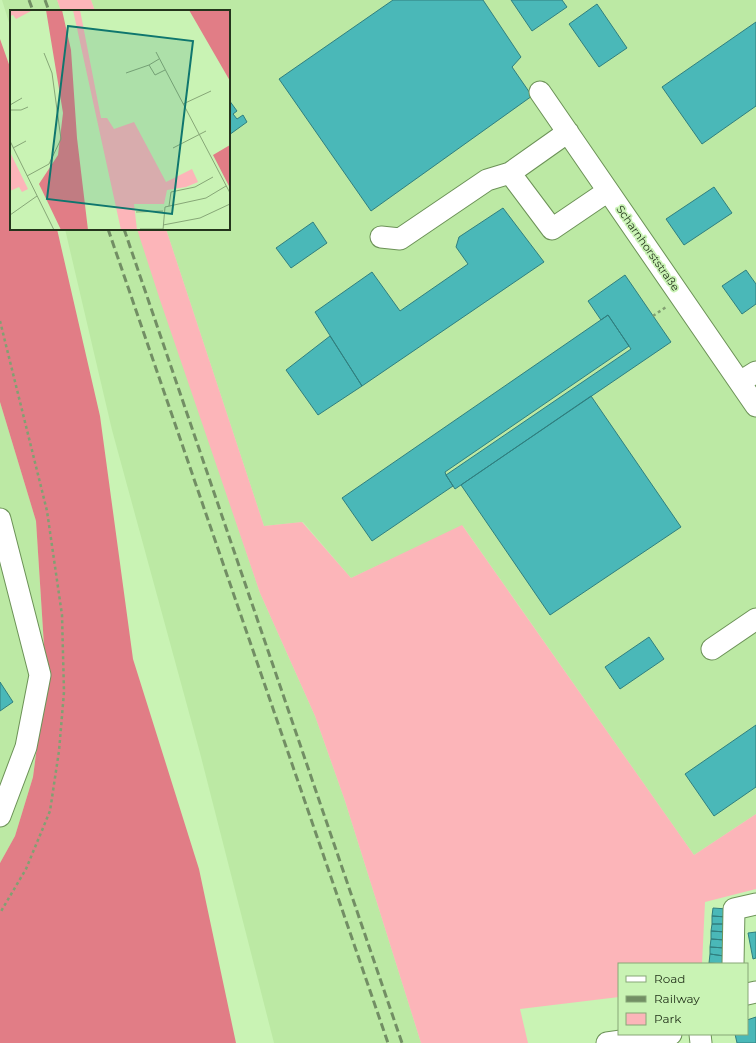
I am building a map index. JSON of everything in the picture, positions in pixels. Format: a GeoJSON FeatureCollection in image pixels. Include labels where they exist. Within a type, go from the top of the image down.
{"type":"FeatureCollection","features":[{"type":"Feature","properties":{"kind":"street","name":"Scharnhorststraße"},"geometry":{"type":"LineString","coordinates":[[540,92],[608,191],[748,377],[756,406]]}},
{"type":"Feature","properties":{"kind":"street"},"geometry":{"type":"LineString","coordinates":[[381,237],[400,239],[487,180],[510,173],[568,132]]}},
{"type":"Feature","properties":{"kind":"street"},"geometry":{"type":"LineString","coordinates":[[510,173],[552,229],[608,191]]}},
{"type":"Feature","properties":{"kind":"street"},"geometry":{"type":"LineString","coordinates":[[0,519],[40,676],[26,747],[0,816]]}},
{"type":"Feature","properties":{"kind":"street"},"geometry":{"type":"LineString","coordinates":[[712,649],[756,619]]}},
{"type":"Feature","properties":{"kind":"street"},"geometry":{"type":"LineString","coordinates":[[733,963],[734,909],[756,904]]}},
{"type":"Feature","properties":{"kind":"street"},"geometry":{"type":"LineString","coordinates":[[607,1043],[665,1035]]}},
{"type":"Feature","properties":{"kind":"path"},"geometry":{"type":"LineString","coordinates":[[653,316],[669,305]]}},
{"type":"Feature","properties":{"kind":"shaded area"},"geometry":{"type":"Polygon","coordinates":[[[2,0],[57,0],[61,10],[10,10],[10,26],[2,0]]]}},
{"type":"Feature","properties":{"kind":"shaded area"},"geometry":{"type":"Polygon","coordinates":[[[91,0],[756,0],[756,814],[694,855],[463,526],[351,578],[303,522],[264,526],[166,230],[230,230],[230,10],[95,10],[91,0]]]}},
{"type":"Feature","properties":{"kind":"shaded area"},"geometry":{"type":"Polygon","coordinates":[[[0,39],[10,67],[10,230],[57,230],[100,416],[133,659],[199,869],[236,1043],[0,1043],[0,863],[15,836],[33,777],[46,677],[36,521],[0,402],[0,39]]]}},
{"type":"Feature","properties":{"kind":"shaded area"},"geometry":{"type":"Polygon","coordinates":[[[65,230],[138,230],[260,593],[315,716],[345,801],[421,1043],[274,1043],[200,753],[112,430],[65,230]]]}},
{"type":"Feature","properties":{"kind":"shaded area"},"geometry":{"type":"Polygon","coordinates":[[[0,402],[36,521],[46,677],[33,777],[15,836],[0,863],[0,402]]]}},
{"type":"Feature","properties":{"kind":"green space"},"geometry":{"type":"Polygon","coordinates":[[[57,0],[91,0],[95,10],[61,10],[57,0]]]}},
{"type":"Feature","properties":{"kind":"green space"},"geometry":{"type":"Polygon","coordinates":[[[137,230],[166,230],[264,526],[302,522],[351,578],[462,525],[694,855],[756,814],[756,889],[705,902],[702,963],[618,963],[618,997],[520,1009],[528,1043],[421,1043],[345,801],[315,716],[260,593],[137,230]]]}},
{"type":"Feature","properties":{"kind":"building"},"geometry":{"type":"Polygon","coordinates":[[[393,0],[483,0],[521,57],[512,67],[532,96],[371,211],[279,79],[393,0]]]}},
{"type":"Feature","properties":{"kind":"building"},"geometry":{"type":"Polygon","coordinates":[[[511,0],[562,0],[567,7],[532,31],[511,0]]]}},
{"type":"Feature","properties":{"kind":"building"},"geometry":{"type":"Polygon","coordinates":[[[597,4],[627,48],[599,67],[569,24],[597,4]]]}},
{"type":"Feature","properties":{"kind":"building"},"geometry":{"type":"Polygon","coordinates":[[[756,22],[756,106],[702,144],[662,87],[756,22]]]}},
{"type":"Feature","properties":{"kind":"building"},"geometry":{"type":"Polygon","coordinates":[[[230,101],[237,111],[233,114],[237,119],[243,115],[247,122],[230,134],[230,101]]]}},
{"type":"Feature","properties":{"kind":"building"},"geometry":{"type":"Polygon","coordinates":[[[714,187],[732,213],[684,245],[666,219],[714,187]]]}},
{"type":"Feature","properties":{"kind":"building"},"geometry":{"type":"Polygon","coordinates":[[[503,208],[544,262],[362,386],[315,312],[372,272],[400,311],[468,264],[456,247],[459,237],[503,208]]]}},
{"type":"Feature","properties":{"kind":"building"},"geometry":{"type":"Polygon","coordinates":[[[313,222],[327,243],[291,268],[276,248],[313,222]]]}},
{"type":"Feature","properties":{"kind":"building"},"geometry":{"type":"Polygon","coordinates":[[[746,270],[756,284],[756,304],[742,314],[722,286],[746,270]]]}},
{"type":"Feature","properties":{"kind":"building"},"geometry":{"type":"Polygon","coordinates":[[[625,275],[671,342],[455,489],[446,475],[631,349],[608,315],[601,320],[588,301],[625,275]]]}},
{"type":"Feature","properties":{"kind":"building"},"geometry":{"type":"Polygon","coordinates":[[[608,315],[629,346],[445,472],[453,486],[372,541],[342,498],[608,315]]]}},
{"type":"Feature","properties":{"kind":"building"},"geometry":{"type":"Polygon","coordinates":[[[330,336],[362,386],[318,415],[286,370],[330,336]]]}},
{"type":"Feature","properties":{"kind":"building"},"geometry":{"type":"Polygon","coordinates":[[[591,396],[681,527],[550,615],[461,485],[591,396]]]}},
{"type":"Feature","properties":{"kind":"building"},"geometry":{"type":"Polygon","coordinates":[[[649,637],[664,659],[620,689],[605,667],[649,637]]]}},
{"type":"Feature","properties":{"kind":"building"},"geometry":{"type":"Polygon","coordinates":[[[0,682],[13,702],[0,711],[0,682]]]}},
{"type":"Feature","properties":{"kind":"building"},"geometry":{"type":"Polygon","coordinates":[[[756,725],[756,787],[714,816],[685,774],[756,725]]]}},
{"type":"Feature","properties":{"kind":"building"},"geometry":{"type":"Polygon","coordinates":[[[713,908],[727,909],[727,917],[712,916],[713,908]]]}},
{"type":"Feature","properties":{"kind":"building"},"geometry":{"type":"Polygon","coordinates":[[[712,916],[727,917],[726,924],[712,924],[712,916]]]}},
{"type":"Feature","properties":{"kind":"building"},"geometry":{"type":"Polygon","coordinates":[[[712,924],[726,924],[726,932],[711,931],[712,924]]]}},
{"type":"Feature","properties":{"kind":"building"},"geometry":{"type":"Polygon","coordinates":[[[711,931],[726,932],[725,940],[711,939],[711,931]]]}},
{"type":"Feature","properties":{"kind":"building"},"geometry":{"type":"Polygon","coordinates":[[[756,932],[756,958],[753,959],[748,933],[756,932]]]}},
{"type":"Feature","properties":{"kind":"building"},"geometry":{"type":"Polygon","coordinates":[[[711,939],[725,940],[725,948],[710,947],[711,939]]]}},
{"type":"Feature","properties":{"kind":"building"},"geometry":{"type":"Polygon","coordinates":[[[710,947],[725,948],[724,956],[710,954],[710,947]]]}},
{"type":"Feature","properties":{"kind":"building"},"geometry":{"type":"Polygon","coordinates":[[[710,954],[724,956],[724,963],[709,963],[710,954]]]}},
{"type":"Feature","properties":{"kind":"building"},"geometry":{"type":"Polygon","coordinates":[[[756,1017],[756,1043],[737,1043],[735,1035],[748,1035],[748,1020],[756,1017]]]}},
{"type":"Feature","properties":{"kind":"railway"},"geometry":{"type":"LineString","coordinates":[[29,0],[33,10]]}},
{"type":"Feature","properties":{"kind":"railway"},"geometry":{"type":"LineString","coordinates":[[45,0],[49,10]]}},
{"type":"Feature","properties":{"kind":"railway"},"geometry":{"type":"LineString","coordinates":[[108,230],[388,1043]]}},
{"type":"Feature","properties":{"kind":"railway"},"geometry":{"type":"LineString","coordinates":[[124,230],[402,1043]]}}]}
